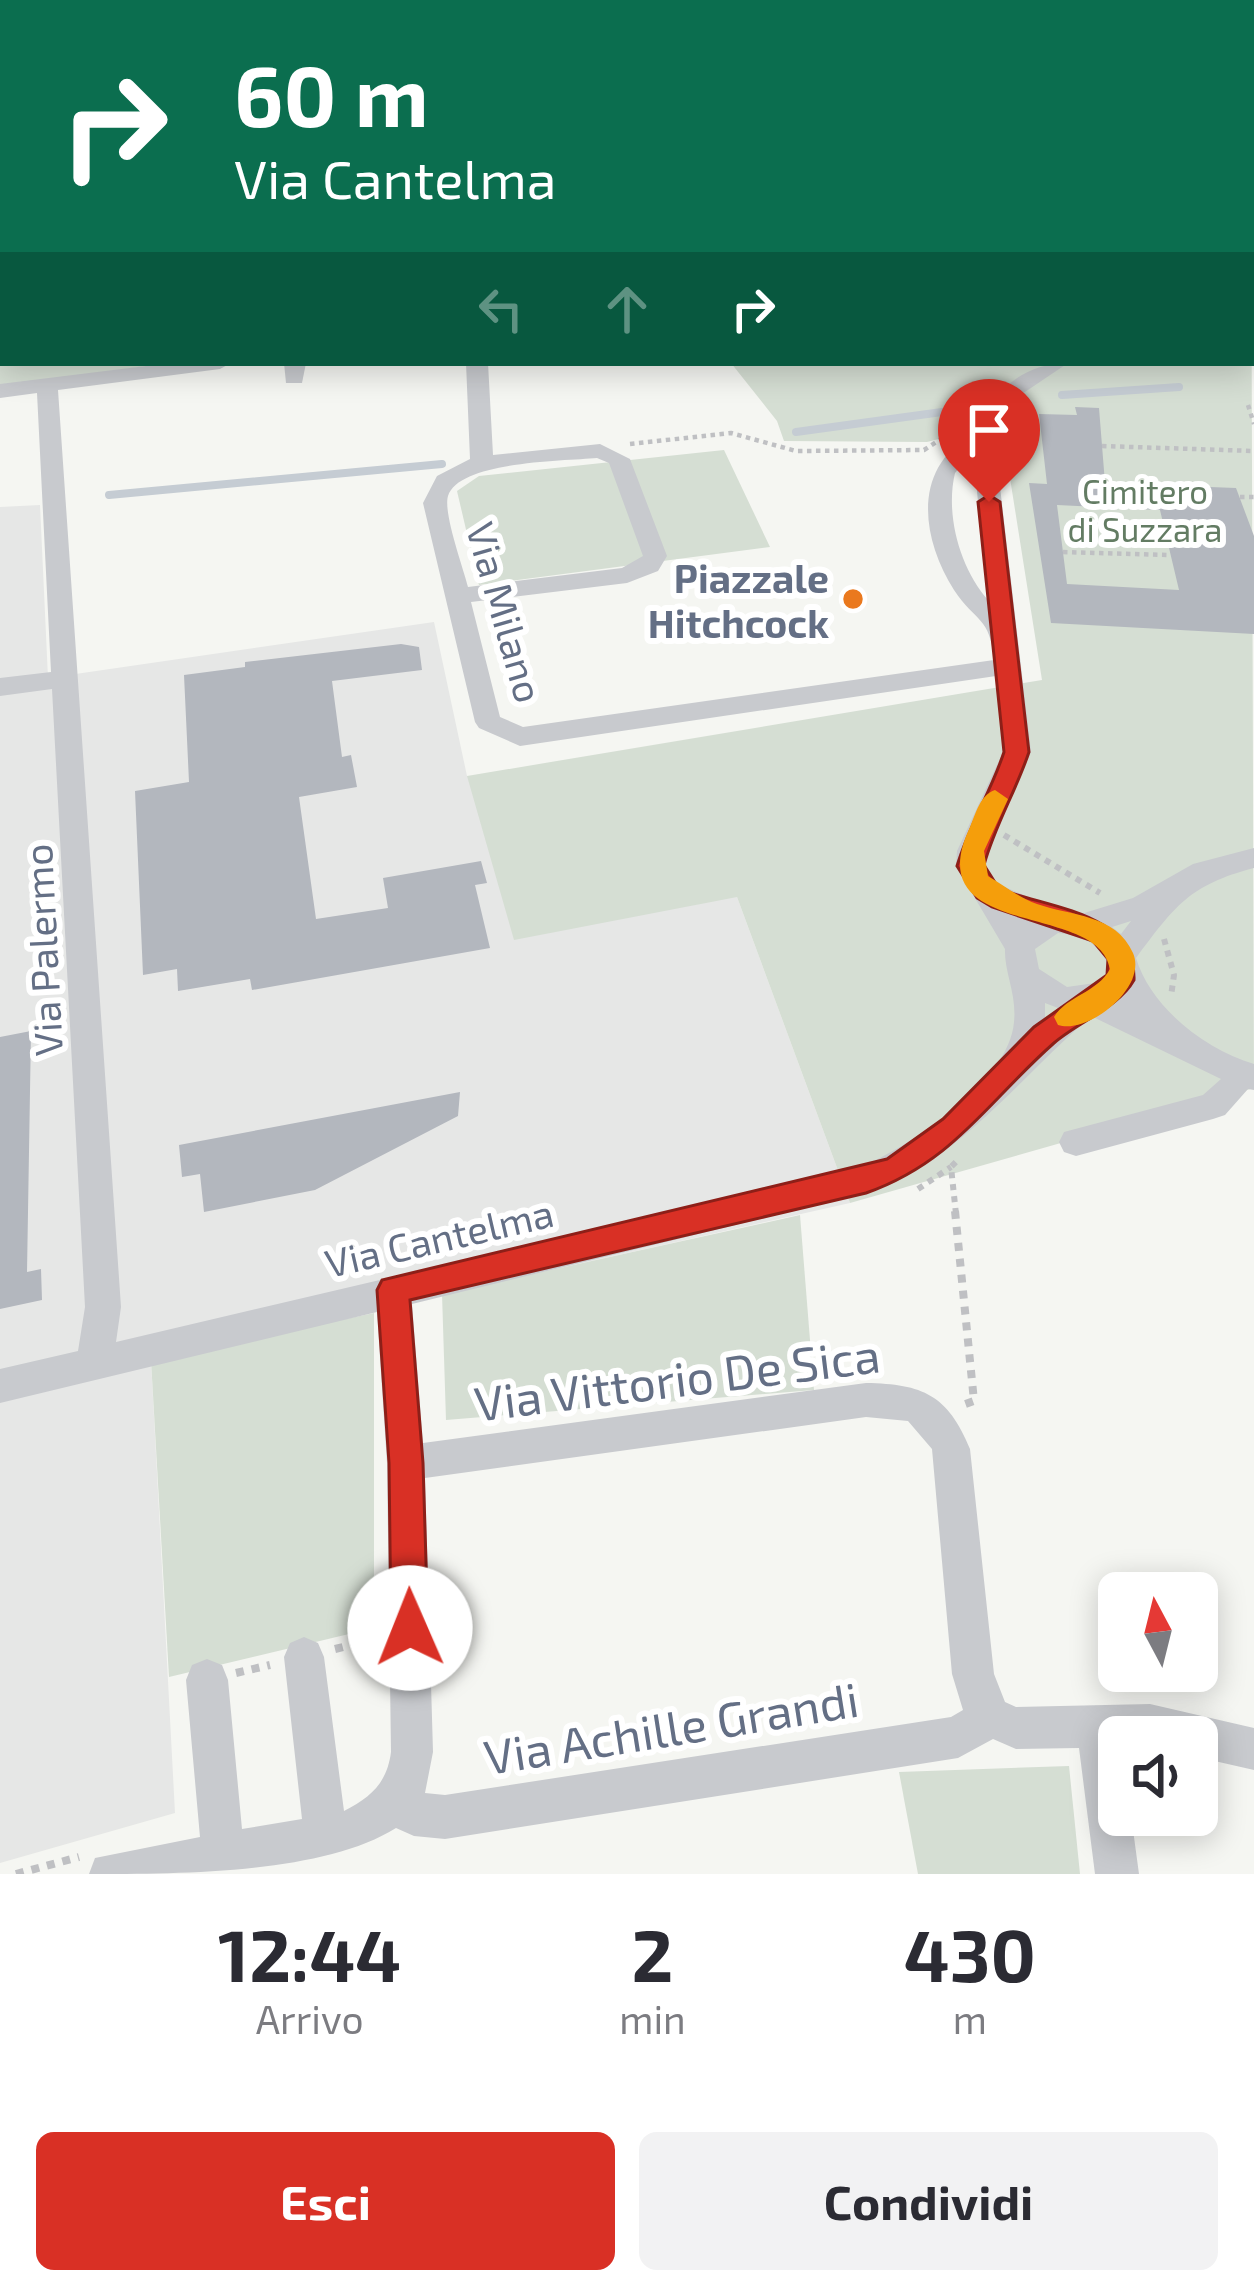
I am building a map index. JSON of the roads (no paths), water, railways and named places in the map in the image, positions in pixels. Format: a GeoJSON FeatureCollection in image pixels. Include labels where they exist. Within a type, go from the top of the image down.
{"type":"FeatureCollection","features":[{"type":"Feature","properties":{"kind":"street"},"geometry":{"type":"LineString","coordinates":[[0,391],[195,366]]}},
{"type":"Feature","properties":{"kind":"street","name":"Via Milano"},"geometry":{"type":"LineString","coordinates":[[477,366],[482,463],[453,475],[435,495],[488,722],[503,733],[520,737],[1008,666]]}},
{"type":"Feature","properties":{"kind":"street"},"geometry":{"type":"LineString","coordinates":[[1004,628],[983,613],[959,583],[948,557],[940,486],[946,466],[982,432],[1008,393],[1052,366]]}},
{"type":"Feature","properties":{"kind":"street","name":"Via Palermo"},"geometry":{"type":"LineString","coordinates":[[47,384],[103,1306],[94,1366]]}},
{"type":"Feature","properties":{"kind":"street"},"geometry":{"type":"LineString","coordinates":[[982,432],[1017,752],[971,851],[970,866],[1019,947],[1020,967],[1028,980],[1058,998],[1088,1000],[1247,1075],[1213,1106],[1076,1142]]}},
{"type":"Feature","properties":{"kind":"street"},"geometry":{"type":"LineString","coordinates":[[458,596],[627,575],[650,566],[655,556],[620,459],[613,455],[601,451],[482,463]]}},
{"type":"Feature","properties":{"kind":"street"},"geometry":{"type":"LineString","coordinates":[[0,688],[65,680]]}},
{"type":"Feature","properties":{"kind":"street"},"geometry":{"type":"LineString","coordinates":[[1019,947],[1029,932],[1143,906],[1203,871],[1254,858]]}},
{"type":"Feature","properties":{"kind":"street"},"geometry":{"type":"LineString","coordinates":[[986,891],[1103,934],[1142,1002],[1185,1046]]}},
{"type":"Feature","properties":{"kind":"street"},"geometry":{"type":"LineString","coordinates":[[1088,1000],[1113,990],[1122,963],[1169,892]]}},
{"type":"Feature","properties":{"kind":"street"},"geometry":{"type":"LineString","coordinates":[[1018,1061],[1030,1025],[1028,980]]}},
{"type":"Feature","properties":{"kind":"street","name":"Via Cantelma"},"geometry":{"type":"LineString","coordinates":[[0,1386],[866,1180],[898,1168],[954,1127],[1018,1061],[1088,1000]]}},
{"type":"Feature","properties":{"kind":"street"},"geometry":{"type":"LineString","coordinates":[[96,1865],[223,1854],[326,1837],[371,1824],[395,1802],[409,1780],[406,1463],[393,1290]]}},
{"type":"Feature","properties":{"kind":"street","name":"Via Vittorio De Sica"},"geometry":{"type":"LineString","coordinates":[[406,1463],[866,1400],[904,1400],[927,1409],[945,1430],[952,1449],[973,1674],[978,1697],[990,1717]]}},
{"type":"Feature","properties":{"kind":"street"},"geometry":{"type":"LineString","coordinates":[[304,1657],[326,1837]]}},
{"type":"Feature","properties":{"kind":"street"},"geometry":{"type":"LineString","coordinates":[[206,1680],[223,1854]]}},
{"type":"Feature","properties":{"kind":"street"},"geometry":{"type":"LineString","coordinates":[[990,1717],[1016,1728],[1150,1725],[1254,1749]]}},
{"type":"Feature","properties":{"kind":"street","name":"Via Achille Grandi"},"geometry":{"type":"LineString","coordinates":[[395,1802],[414,1814],[446,1816],[958,1737],[990,1717]]}},
{"type":"Feature","properties":{"kind":"street"},"geometry":{"type":"LineString","coordinates":[[1097,1726],[1117,1874]]}},
{"type":"Feature","properties":{"kind":"waterway"},"geometry":{"type":"LineString","coordinates":[[1062,395],[1179,387]]}},
{"type":"Feature","properties":{"kind":"waterway"},"geometry":{"type":"LineString","coordinates":[[796,432],[942,412]]}},
{"type":"Feature","properties":{"kind":"waterway"},"geometry":{"type":"LineString","coordinates":[[109,495],[442,464]]}},
{"type":"Feature","properties":{"kind":"place","name":"Piazzale Hitchcock"},"geometry":{"type":"Point","coordinates":[853,599]}},
{"type":"Feature","properties":{"kind":"park label","name":"Cimitero di Suzzara"},"geometry":{"type":"Point","coordinates":[1145,510]}}]}
